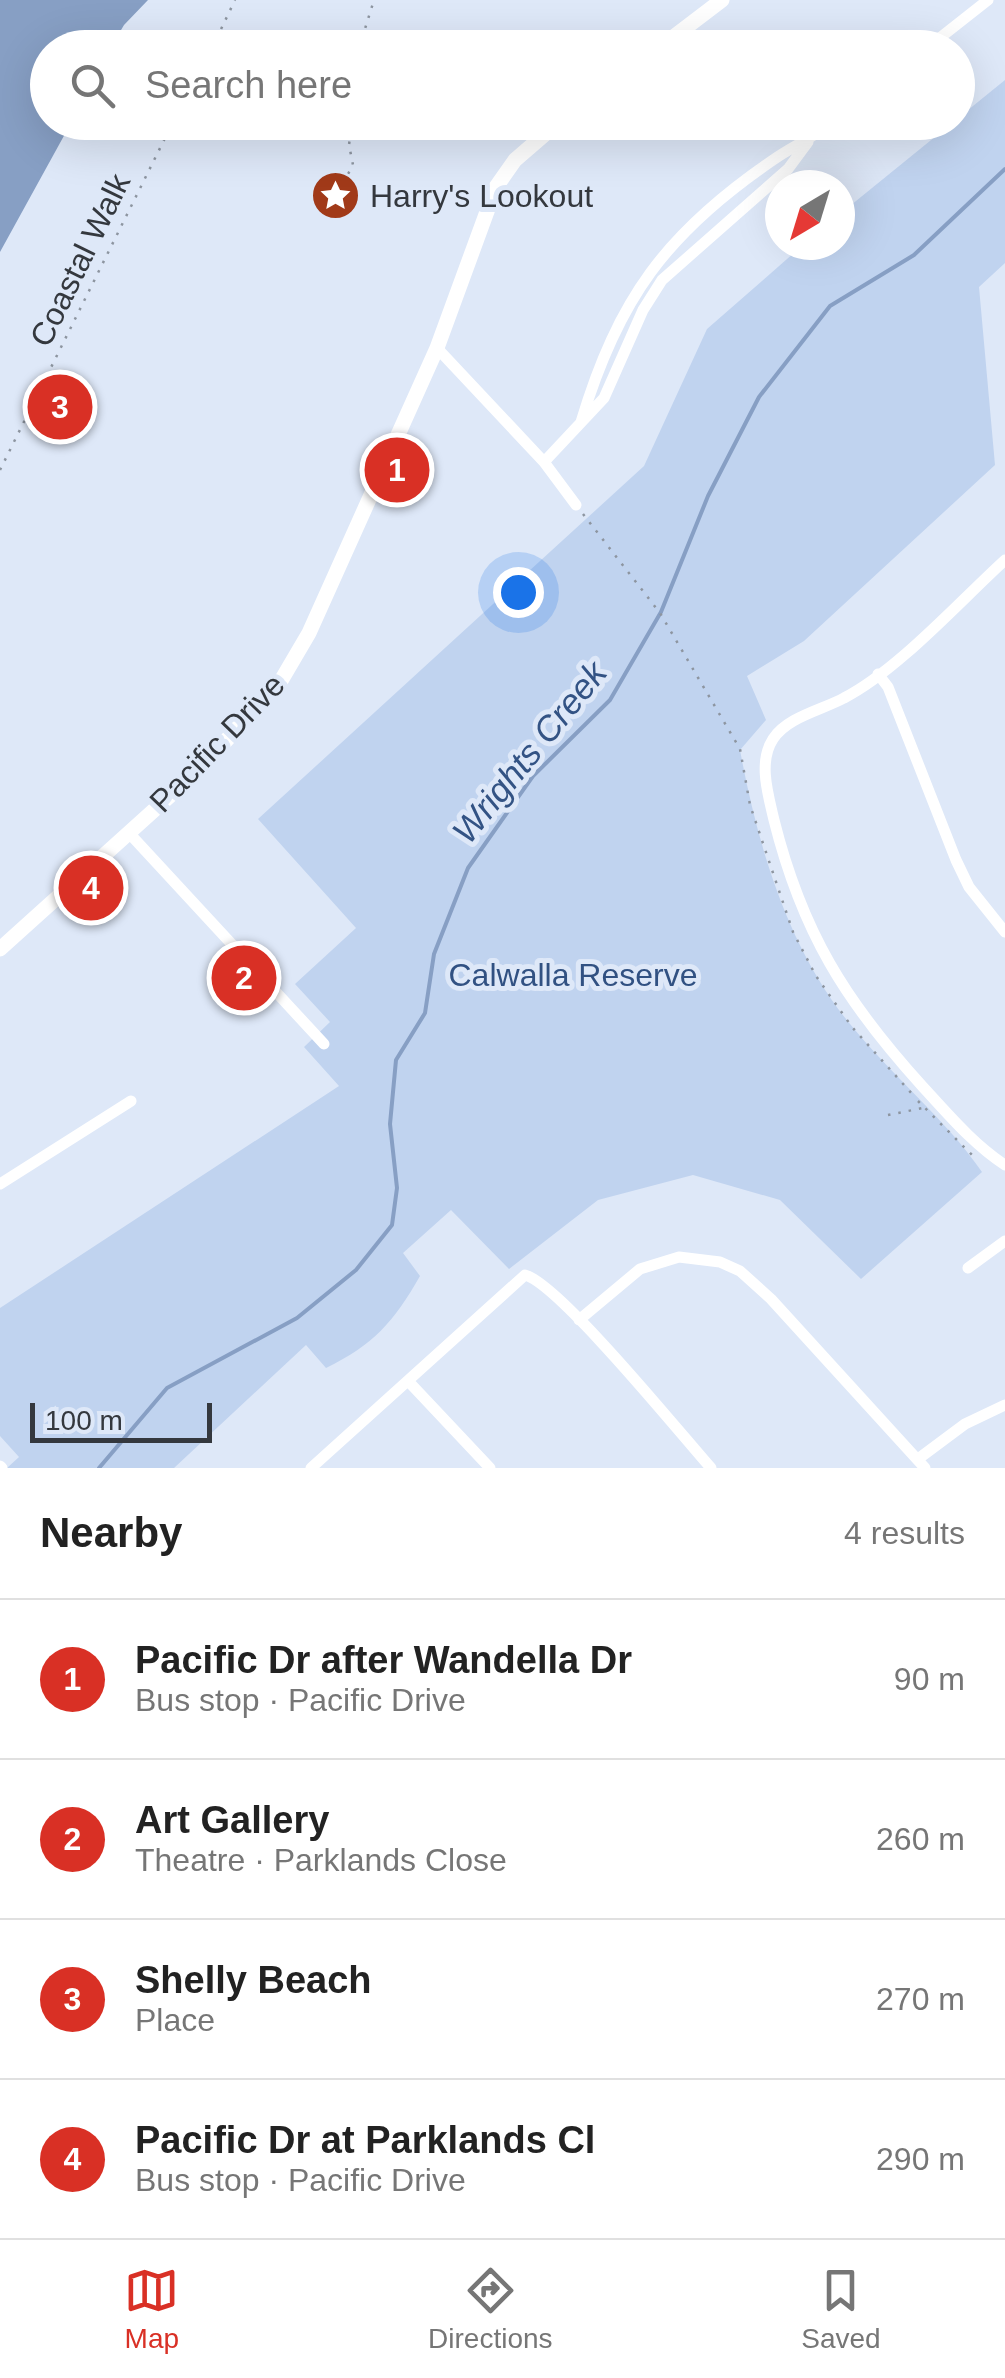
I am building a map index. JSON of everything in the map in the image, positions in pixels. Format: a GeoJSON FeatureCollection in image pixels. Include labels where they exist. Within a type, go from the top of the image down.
{"type":"FeatureCollection","features":[{"type":"Feature","properties":{"kind":"street"},"geometry":{"type":"LineString","coordinates":[[683,30],[722,0]]}},
{"type":"Feature","properties":{"kind":"street"},"geometry":{"type":"LineString","coordinates":[[950,30],[988,0]]}},
{"type":"Feature","properties":{"kind":"street","name":"Pacific Drive"},"geometry":{"type":"LineString","coordinates":[[0,950],[203,766],[282,679],[309,632],[437,348],[496,187],[515,160],[538,140]]}},
{"type":"Feature","properties":{"kind":"street"},"geometry":{"type":"LineString","coordinates":[[581,422],[605,347],[642,280],[694,225],[771,161],[810,140]]}},
{"type":"Feature","properties":{"kind":"street"},"geometry":{"type":"LineString","coordinates":[[544,462],[604,398],[662,280],[788,169],[808,142]]}},
{"type":"Feature","properties":{"kind":"street"},"geometry":{"type":"LineString","coordinates":[[437,348],[544,462],[576,505]]}},
{"type":"Feature","properties":{"kind":"street"},"geometry":{"type":"LineString","coordinates":[[1005,561],[878,674],[851,694],[784,726],[768,747],[768,798],[788,874],[822,953],[858,1012],[952,1119],[1005,1165]]}},
{"type":"Feature","properties":{"kind":"street"},"geometry":{"type":"LineString","coordinates":[[878,674],[898,712],[956,860],[975,896],[1005,932]]}},
{"type":"Feature","properties":{"kind":"street"},"geometry":{"type":"LineString","coordinates":[[129,833],[324,1044]]}},
{"type":"Feature","properties":{"kind":"street"},"geometry":{"type":"LineString","coordinates":[[0,1184],[131,1101]]}},
{"type":"Feature","properties":{"kind":"street"},"geometry":{"type":"LineString","coordinates":[[968,1268],[994,1253],[1005,1241]]}},
{"type":"Feature","properties":{"kind":"street"},"geometry":{"type":"LineString","coordinates":[[579,1320],[640,1269],[679,1257],[720,1262],[740,1272],[771,1299],[922,1464],[964,1424],[1005,1405]]}},
{"type":"Feature","properties":{"kind":"street"},"geometry":{"type":"LineString","coordinates":[[315,1467],[521,1278],[537,1279],[579,1320],[712,1468]]}},
{"type":"Feature","properties":{"kind":"street"},"geometry":{"type":"LineString","coordinates":[[409,1382],[490,1468]]}},
{"type":"Feature","properties":{"kind":"path"},"geometry":{"type":"LineString","coordinates":[[221,30],[235,0]]}},
{"type":"Feature","properties":{"kind":"path"},"geometry":{"type":"LineString","coordinates":[[365,30],[374,0]]}},
{"type":"Feature","properties":{"kind":"path","name":"Coastal Walk"},"geometry":{"type":"LineString","coordinates":[[0,470],[163,140]]}},
{"type":"Feature","properties":{"kind":"path"},"geometry":{"type":"LineString","coordinates":[[343,183],[353,165],[350,140]]}},
{"type":"Feature","properties":{"kind":"path"},"geometry":{"type":"LineString","coordinates":[[888,1115],[925,1108]]}},
{"type":"Feature","properties":{"kind":"green space","name":"Calwalla Reserve"},"geometry":{"type":"Polygon","coordinates":[[[1005,80],[1005,263],[979,287],[995,465],[804,641],[747,676],[766,720],[740,750],[767,861],[794,933],[812,967],[855,1030],[953,1135],[982,1172],[861,1279],[780,1200],[693,1175],[598,1200],[509,1269],[451,1210],[403,1253],[420,1276],[381,1331],[326,1368],[306,1345],[174,1468],[7,1468],[19,1457],[0,1436],[0,1308],[339,1086],[304,1047],[330,1022],[295,984],[356,928],[258,819],[644,466],[707,329],[786,260],[855,260],[855,202],[931,140],[975,140],[975,104],[1005,80]]]}},
{"type":"Feature","properties":{"kind":"shaded area"},"geometry":{"type":"Polygon","coordinates":[[[0,0],[148,0],[121,30],[30,30],[30,140],[62,140],[0,252],[0,0]]]}},
{"type":"Feature","properties":{"kind":"waterway","name":"Wrights Creek"},"geometry":{"type":"LineString","coordinates":[[99,1468],[167,1388],[297,1318],[356,1270],[392,1225],[397,1188],[390,1124],[396,1060],[425,1013],[434,954],[468,868],[533,776],[610,700],[661,612],[708,496],[759,397],[830,306],[914,255],[1005,169]]}},
{"type":"Feature","properties":{"kind":"place","name":"Harry's Lookout"},"geometry":{"type":"Point","coordinates":[335,196]}},
{"type":"Feature","properties":{"kind":"place","name":"Shelly Beach"},"geometry":{"type":"Point","coordinates":[60,407]}},
{"type":"Feature","properties":{"kind":"place","name":"Pacific Dr after Wandella Dr"},"geometry":{"type":"Point","coordinates":[397,470]}},
{"type":"Feature","properties":{"kind":"place","name":"Pacific Dr at Parklands Cl"},"geometry":{"type":"Point","coordinates":[91,888]}},
{"type":"Feature","properties":{"kind":"place","name":"Art Gallery"},"geometry":{"type":"Point","coordinates":[244,978]}}]}
